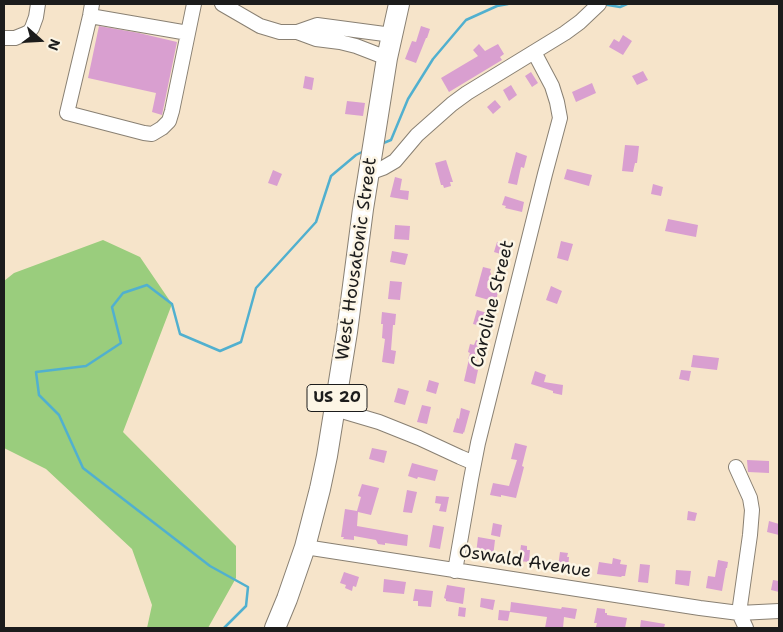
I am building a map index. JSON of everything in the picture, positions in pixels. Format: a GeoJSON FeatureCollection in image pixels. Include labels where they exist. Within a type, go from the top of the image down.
{"type":"FeatureCollection","features":[{"type":"Feature","properties":{"kind":"highway","name":"West Housatonic Street"},"geometry":{"type":"LineString","coordinates":[[275,628],[305,547],[327,456],[387,58],[399,4]]}},
{"type":"Feature","properties":{"kind":"street"},"geometry":{"type":"LineString","coordinates":[[4,38],[14,38],[29,32],[36,17],[38,4]]}},
{"type":"Feature","properties":{"kind":"street"},"geometry":{"type":"LineString","coordinates":[[188,33],[91,10],[67,113],[144,133],[152,134],[162,128],[169,121],[172,111],[194,4]]}},
{"type":"Feature","properties":{"kind":"street"},"geometry":{"type":"LineString","coordinates":[[222,4],[260,26],[280,32],[296,32],[318,25],[392,35]]}},
{"type":"Feature","properties":{"kind":"street"},"geometry":{"type":"LineString","coordinates":[[370,167],[383,168],[394,161],[413,139],[452,104],[565,33],[600,4]]}},
{"type":"Feature","properties":{"kind":"street"},"geometry":{"type":"LineString","coordinates":[[296,32],[316,39],[356,46],[387,58]]}},
{"type":"Feature","properties":{"kind":"street","name":"Caroline Street"},"geometry":{"type":"LineString","coordinates":[[455,571],[474,463],[560,118],[552,86],[534,52]]}},
{"type":"Feature","properties":{"kind":"street"},"geometry":{"type":"LineString","coordinates":[[335,409],[379,422],[420,438],[474,463]]}},
{"type":"Feature","properties":{"kind":"street"},"geometry":{"type":"LineString","coordinates":[[736,467],[750,498],[752,510],[739,613],[746,628]]}},
{"type":"Feature","properties":{"kind":"street","name":"Oswald Avenue"},"geometry":{"type":"LineString","coordinates":[[305,547],[683,606],[739,613],[779,612]]}},
{"type":"Feature","properties":{"kind":"green space"},"geometry":{"type":"Polygon","coordinates":[[[103,240],[140,257],[172,304],[123,432],[236,546],[236,578],[208,628],[147,628],[152,605],[132,549],[46,469],[4,448],[4,281],[14,273],[103,240]]]}},
{"type":"Feature","properties":{"kind":"building"},"geometry":{"type":"Polygon","coordinates":[[[99,26],[177,42],[162,115],[152,112],[156,93],[88,78],[99,26]]]}},
{"type":"Feature","properties":{"kind":"building"},"geometry":{"type":"Polygon","coordinates":[[[421,26],[430,29],[416,63],[405,59],[412,41],[416,42],[421,26]]]}},
{"type":"Feature","properties":{"kind":"building"},"geometry":{"type":"Polygon","coordinates":[[[623,35],[632,41],[623,55],[609,47],[614,39],[619,42],[623,35]]]}},
{"type":"Feature","properties":{"kind":"building"},"geometry":{"type":"Polygon","coordinates":[[[479,44],[485,51],[498,44],[504,54],[500,57],[502,60],[449,92],[441,78],[478,56],[473,50],[479,44]]]}},
{"type":"Feature","properties":{"kind":"building"},"geometry":{"type":"Polygon","coordinates":[[[643,71],[648,80],[637,85],[632,76],[643,71]]]}},
{"type":"Feature","properties":{"kind":"building"},"geometry":{"type":"Polygon","coordinates":[[[531,72],[538,83],[532,87],[525,76],[531,72]]]}},
{"type":"Feature","properties":{"kind":"building"},"geometry":{"type":"Polygon","coordinates":[[[305,76],[314,78],[312,90],[303,88],[305,76]]]}},
{"type":"Feature","properties":{"kind":"building"},"geometry":{"type":"Polygon","coordinates":[[[592,83],[596,93],[576,102],[572,92],[592,83]]]}},
{"type":"Feature","properties":{"kind":"building"},"geometry":{"type":"Polygon","coordinates":[[[511,85],[517,95],[509,101],[503,90],[511,85]]]}},
{"type":"Feature","properties":{"kind":"building"},"geometry":{"type":"Polygon","coordinates":[[[495,100],[501,107],[493,114],[487,107],[495,100]]]}},
{"type":"Feature","properties":{"kind":"building"},"geometry":{"type":"Polygon","coordinates":[[[347,101],[365,103],[363,116],[345,114],[347,101]]]}},
{"type":"Feature","properties":{"kind":"building"},"geometry":{"type":"Polygon","coordinates":[[[625,145],[639,146],[637,163],[635,163],[633,172],[622,171],[625,145]]]}},
{"type":"Feature","properties":{"kind":"building"},"geometry":{"type":"Polygon","coordinates":[[[516,152],[527,156],[524,168],[521,167],[517,185],[508,183],[516,152]]]}},
{"type":"Feature","properties":{"kind":"building"},"geometry":{"type":"Polygon","coordinates":[[[446,160],[453,182],[450,182],[451,186],[444,188],[441,185],[435,163],[446,160]]]}},
{"type":"Feature","properties":{"kind":"building"},"geometry":{"type":"Polygon","coordinates":[[[567,169],[592,175],[589,186],[564,179],[567,169]]]}},
{"type":"Feature","properties":{"kind":"building"},"geometry":{"type":"Polygon","coordinates":[[[273,170],[282,174],[277,186],[268,183],[273,170]]]}},
{"type":"Feature","properties":{"kind":"building"},"geometry":{"type":"Polygon","coordinates":[[[395,177],[402,179],[400,190],[409,191],[408,200],[390,197],[395,177]]]}},
{"type":"Feature","properties":{"kind":"building"},"geometry":{"type":"Polygon","coordinates":[[[653,184],[663,187],[661,196],[651,194],[653,184]]]}},
{"type":"Feature","properties":{"kind":"building"},"geometry":{"type":"Polygon","coordinates":[[[505,196],[524,202],[522,212],[505,208],[506,206],[502,205],[505,196]]]}},
{"type":"Feature","properties":{"kind":"building"},"geometry":{"type":"Polygon","coordinates":[[[668,219],[698,225],[696,237],[665,231],[668,219]]]}},
{"type":"Feature","properties":{"kind":"building"},"geometry":{"type":"Polygon","coordinates":[[[395,225],[410,226],[409,240],[394,239],[395,225]]]}},
{"type":"Feature","properties":{"kind":"building"},"geometry":{"type":"Polygon","coordinates":[[[561,241],[573,244],[568,261],[557,258],[561,241]]]}},
{"type":"Feature","properties":{"kind":"building"},"geometry":{"type":"Polygon","coordinates":[[[497,242],[510,246],[507,256],[494,252],[497,242]]]}},
{"type":"Feature","properties":{"kind":"building"},"geometry":{"type":"Polygon","coordinates":[[[392,251],[408,254],[405,265],[390,262],[392,251]]]}},
{"type":"Feature","properties":{"kind":"building"},"geometry":{"type":"Polygon","coordinates":[[[483,267],[491,269],[487,288],[498,291],[496,302],[475,296],[483,267]]]}},
{"type":"Feature","properties":{"kind":"building"},"geometry":{"type":"Polygon","coordinates":[[[390,281],[402,282],[400,300],[388,299],[390,281]]]}},
{"type":"Feature","properties":{"kind":"building"},"geometry":{"type":"Polygon","coordinates":[[[551,286],[562,291],[557,304],[546,300],[551,286]]]}},
{"type":"Feature","properties":{"kind":"building"},"geometry":{"type":"Polygon","coordinates":[[[477,310],[494,315],[490,328],[473,324],[477,310]]]}},
{"type":"Feature","properties":{"kind":"building"},"geometry":{"type":"Polygon","coordinates":[[[382,312],[396,314],[391,350],[396,351],[394,364],[382,362],[385,339],[382,338],[382,312]]]}},
{"type":"Feature","properties":{"kind":"building"},"geometry":{"type":"Polygon","coordinates":[[[476,340],[486,343],[482,356],[478,355],[474,369],[478,370],[475,384],[464,381],[470,344],[474,345],[476,340]]]}},
{"type":"Feature","properties":{"kind":"building"},"geometry":{"type":"Polygon","coordinates":[[[693,355],[719,358],[717,370],[691,367],[693,355]]]}},
{"type":"Feature","properties":{"kind":"building"},"geometry":{"type":"Polygon","coordinates":[[[681,370],[691,371],[689,381],[679,379],[681,370]]]}},
{"type":"Feature","properties":{"kind":"building"},"geometry":{"type":"Polygon","coordinates":[[[535,371],[546,375],[544,382],[563,385],[562,395],[531,384],[535,371]]]}},
{"type":"Feature","properties":{"kind":"building"},"geometry":{"type":"Polygon","coordinates":[[[429,380],[439,383],[436,394],[426,391],[429,380]]]}},
{"type":"Feature","properties":{"kind":"building"},"geometry":{"type":"Polygon","coordinates":[[[398,388],[409,391],[405,405],[394,402],[398,388]]]}},
{"type":"Feature","properties":{"kind":"building"},"geometry":{"type":"Polygon","coordinates":[[[422,405],[431,407],[427,424],[417,422],[422,405]]]}},
{"type":"Feature","properties":{"kind":"building"},"geometry":{"type":"Polygon","coordinates":[[[461,408],[470,411],[463,434],[453,432],[457,418],[459,419],[461,408]]]}},
{"type":"Feature","properties":{"kind":"building"},"geometry":{"type":"Polygon","coordinates":[[[515,443],[527,446],[516,498],[490,495],[493,483],[509,486],[517,460],[511,459],[515,443]]]}},
{"type":"Feature","properties":{"kind":"building"},"geometry":{"type":"Polygon","coordinates":[[[372,448],[387,451],[384,463],[369,459],[372,448]]]}},
{"type":"Feature","properties":{"kind":"building"},"geometry":{"type":"Polygon","coordinates":[[[747,460],[769,461],[769,473],[748,472],[747,460]]]}},
{"type":"Feature","properties":{"kind":"building"},"geometry":{"type":"Polygon","coordinates":[[[412,463],[438,470],[435,481],[408,476],[412,463]]]}},
{"type":"Feature","properties":{"kind":"building"},"geometry":{"type":"Polygon","coordinates":[[[362,484],[379,488],[371,515],[358,512],[357,526],[408,535],[407,546],[378,544],[376,540],[354,536],[354,540],[341,537],[345,509],[357,511],[361,497],[358,496],[362,484]]]}},
{"type":"Feature","properties":{"kind":"building"},"geometry":{"type":"Polygon","coordinates":[[[407,490],[417,492],[412,513],[403,512],[407,490]]]}},
{"type":"Feature","properties":{"kind":"building"},"geometry":{"type":"Polygon","coordinates":[[[436,496],[449,497],[446,512],[439,511],[441,504],[435,503],[436,496]]]}},
{"type":"Feature","properties":{"kind":"building"},"geometry":{"type":"Polygon","coordinates":[[[688,511],[697,513],[695,521],[687,520],[688,511]]]}},
{"type":"Feature","properties":{"kind":"building"},"geometry":{"type":"Polygon","coordinates":[[[769,521],[779,524],[779,535],[767,532],[769,521]]]}},
{"type":"Feature","properties":{"kind":"building"},"geometry":{"type":"Polygon","coordinates":[[[493,523],[502,525],[500,537],[491,535],[493,523]]]}},
{"type":"Feature","properties":{"kind":"building"},"geometry":{"type":"Polygon","coordinates":[[[433,525],[444,527],[440,549],[429,547],[433,525]]]}},
{"type":"Feature","properties":{"kind":"building"},"geometry":{"type":"Polygon","coordinates":[[[478,537],[495,540],[493,557],[476,554],[478,537]]]}},
{"type":"Feature","properties":{"kind":"building"},"geometry":{"type":"Polygon","coordinates":[[[521,545],[527,546],[527,550],[530,550],[529,562],[519,561],[521,545]]]}},
{"type":"Feature","properties":{"kind":"building"},"geometry":{"type":"Polygon","coordinates":[[[560,552],[568,553],[568,569],[558,567],[560,552]]]}},
{"type":"Feature","properties":{"kind":"building"},"geometry":{"type":"Polygon","coordinates":[[[613,558],[621,560],[620,564],[627,565],[625,576],[597,574],[599,562],[612,564],[613,558]]]}},
{"type":"Feature","properties":{"kind":"building"},"geometry":{"type":"Polygon","coordinates":[[[718,560],[728,562],[722,591],[706,588],[708,576],[715,577],[718,560]]]}},
{"type":"Feature","properties":{"kind":"building"},"geometry":{"type":"Polygon","coordinates":[[[640,564],[650,565],[648,583],[638,582],[640,564]]]}},
{"type":"Feature","properties":{"kind":"building"},"geometry":{"type":"Polygon","coordinates":[[[676,570],[691,571],[689,586],[675,584],[676,570]]]}},
{"type":"Feature","properties":{"kind":"building"},"geometry":{"type":"Polygon","coordinates":[[[344,572],[359,577],[356,587],[353,586],[352,591],[345,588],[346,585],[340,583],[344,572]]]}},
{"type":"Feature","properties":{"kind":"building"},"geometry":{"type":"Polygon","coordinates":[[[384,579],[406,582],[404,594],[383,592],[384,579]]]}},
{"type":"Feature","properties":{"kind":"building"},"geometry":{"type":"Polygon","coordinates":[[[773,580],[779,581],[779,592],[771,590],[773,580]]]}},
{"type":"Feature","properties":{"kind":"building"},"geometry":{"type":"Polygon","coordinates":[[[447,585],[465,588],[463,604],[446,601],[444,598],[447,585]]]}},
{"type":"Feature","properties":{"kind":"building"},"geometry":{"type":"Polygon","coordinates":[[[415,589],[433,591],[431,607],[418,606],[418,601],[413,601],[415,589]]]}},
{"type":"Feature","properties":{"kind":"building"},"geometry":{"type":"Polygon","coordinates":[[[481,598],[495,600],[493,610],[480,607],[481,598]]]}},
{"type":"Feature","properties":{"kind":"building"},"geometry":{"type":"Polygon","coordinates":[[[511,602],[561,609],[562,607],[577,609],[575,619],[564,617],[563,628],[545,628],[547,617],[510,612],[511,602]]]}},
{"type":"Feature","properties":{"kind":"building"},"geometry":{"type":"Polygon","coordinates":[[[459,607],[466,608],[465,617],[458,616],[459,607]]]}},
{"type":"Feature","properties":{"kind":"building"},"geometry":{"type":"Polygon","coordinates":[[[597,608],[605,609],[607,615],[627,618],[625,628],[596,627],[597,623],[594,623],[597,608]]]}},
{"type":"Feature","properties":{"kind":"building"},"geometry":{"type":"Polygon","coordinates":[[[499,610],[510,611],[508,621],[498,620],[499,610]]]}},
{"type":"Feature","properties":{"kind":"building"},"geometry":{"type":"Polygon","coordinates":[[[641,620],[665,624],[664,628],[640,628],[641,620]]]}},
{"type":"Feature","properties":{"kind":"waterway"},"geometry":{"type":"LineString","coordinates":[[381,144],[391,140],[408,99],[433,59],[466,20],[497,6],[508,4]]}},
{"type":"Feature","properties":{"kind":"waterway"},"geometry":{"type":"LineString","coordinates":[[602,4],[620,7],[627,4]]}},
{"type":"Feature","properties":{"kind":"waterway"},"geometry":{"type":"LineString","coordinates":[[224,628],[246,606],[248,587],[210,566],[83,468],[59,415],[39,395],[36,372],[86,366],[121,343],[112,307],[123,293],[147,285],[172,304],[180,334],[220,351],[241,342],[256,288],[316,222],[331,176],[356,155],[364,151]]}}]}
